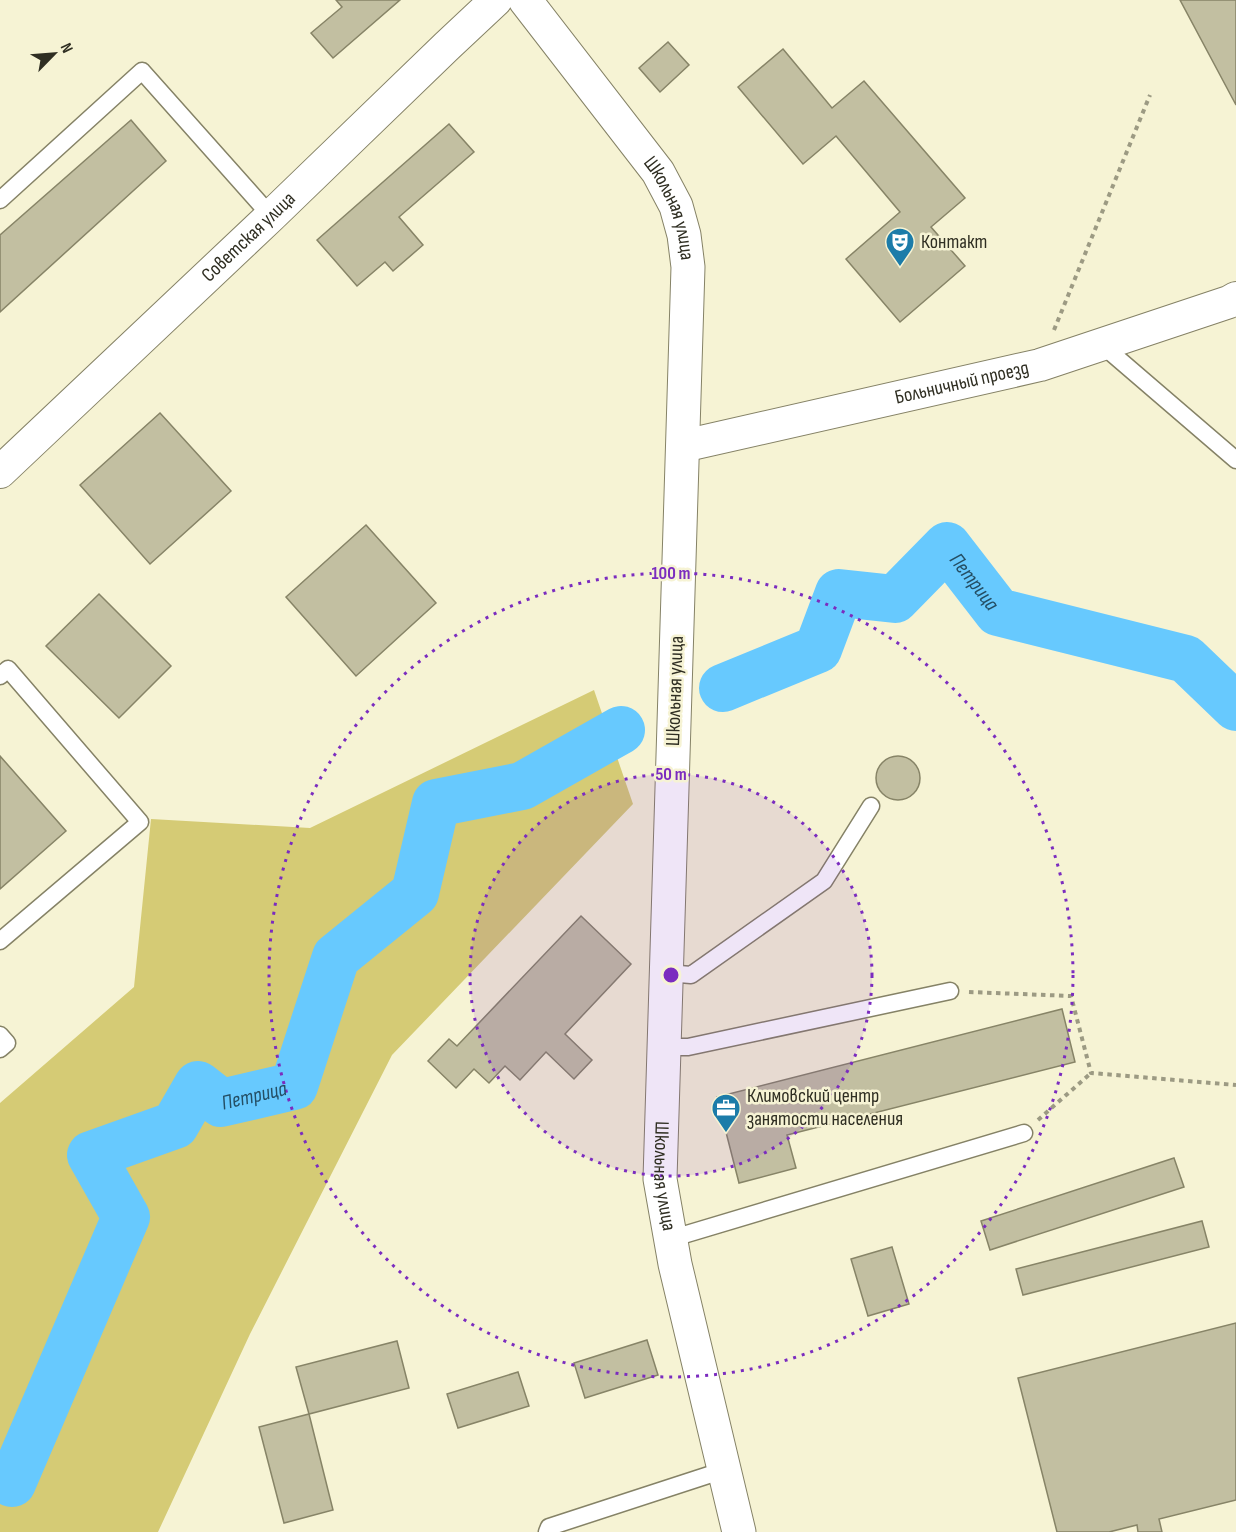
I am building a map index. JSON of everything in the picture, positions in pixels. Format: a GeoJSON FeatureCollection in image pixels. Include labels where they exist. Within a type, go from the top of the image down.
{"type":"FeatureCollection","features":[{"type":"Feature","properties":{"kind":"street","name":"Советская улица"},"geometry":{"type":"LineString","coordinates":[[0,472],[496,0]]}},
{"type":"Feature","properties":{"kind":"street","name":"Школьная улица"},"geometry":{"type":"LineString","coordinates":[[525,0],[658,172],[676,206],[684,235],[688,267],[660,1179],[670,1239],[739,1532]]}},
{"type":"Feature","properties":{"kind":"street","name":"Больничный проезд"},"geometry":{"type":"LineString","coordinates":[[683,446],[1040,365],[1234,295]]}},
{"type":"Feature","properties":{"kind":"lane"},"geometry":{"type":"LineString","coordinates":[[0,200],[142,70],[271,216]]}},
{"type":"Feature","properties":{"kind":"lane"},"geometry":{"type":"LineString","coordinates":[[1101,344],[1236,460]]}},
{"type":"Feature","properties":{"kind":"lane"},"geometry":{"type":"LineString","coordinates":[[0,941],[140,822],[3,669]]}},
{"type":"Feature","properties":{"kind":"lane"},"geometry":{"type":"LineString","coordinates":[[666,973],[691,975],[824,881],[871,806]]}},
{"type":"Feature","properties":{"kind":"lane"},"geometry":{"type":"LineString","coordinates":[[664,1047],[688,1047],[950,991]]}},
{"type":"Feature","properties":{"kind":"lane"},"geometry":{"type":"LineString","coordinates":[[0,1035],[7,1043],[0,1048]]}},
{"type":"Feature","properties":{"kind":"lane"},"geometry":{"type":"LineString","coordinates":[[670,1239],[1024,1133]]}},
{"type":"Feature","properties":{"kind":"lane"},"geometry":{"type":"LineString","coordinates":[[547,1532],[549,1527],[724,1470]]}},
{"type":"Feature","properties":{"kind":"path"},"geometry":{"type":"LineString","coordinates":[[1040,365],[1150,94]]}},
{"type":"Feature","properties":{"kind":"path"},"geometry":{"type":"LineString","coordinates":[[950,991],[1071,996],[1091,1072]]}},
{"type":"Feature","properties":{"kind":"path"},"geometry":{"type":"LineString","coordinates":[[1024,1133],[1091,1072],[1236,1084]]}},
{"type":"Feature","properties":{"kind":"shaded area"},"geometry":{"type":"Polygon","coordinates":[[[594,690],[633,804],[392,1055],[250,1334],[158,1532],[0,1532],[0,1103],[134,987],[151,819],[310,828],[594,690]]]}},
{"type":"Feature","properties":{"kind":"building"},"geometry":{"type":"Polygon","coordinates":[[[336,0],[400,0],[333,58],[311,33],[342,7],[336,0]]]}},
{"type":"Feature","properties":{"kind":"building"},"geometry":{"type":"Polygon","coordinates":[[[1180,0],[1236,0],[1236,105],[1180,0]]]}},
{"type":"Feature","properties":{"kind":"building"},"geometry":{"type":"Polygon","coordinates":[[[668,42],[689,65],[660,92],[639,68],[668,42]]]}},
{"type":"Feature","properties":{"kind":"building"},"geometry":{"type":"Polygon","coordinates":[[[783,49],[832,108],[864,81],[965,198],[931,227],[965,266],[900,322],[846,259],[900,212],[836,136],[803,164],[738,87],[783,49]]]}},
{"type":"Feature","properties":{"kind":"building"},"geometry":{"type":"Polygon","coordinates":[[[131,120],[166,161],[0,312],[0,235],[131,120]]]}},
{"type":"Feature","properties":{"kind":"building"},"geometry":{"type":"Polygon","coordinates":[[[449,124],[474,152],[399,217],[423,245],[393,271],[385,262],[357,286],[317,240],[449,124]]]}},
{"type":"Feature","properties":{"kind":"building"},"geometry":{"type":"Polygon","coordinates":[[[160,413],[231,491],[150,564],[80,485],[160,413]]]}},
{"type":"Feature","properties":{"kind":"building"},"geometry":{"type":"Polygon","coordinates":[[[366,525],[436,603],[356,676],[286,597],[366,525]]]}},
{"type":"Feature","properties":{"kind":"building"},"geometry":{"type":"Polygon","coordinates":[[[99,594],[171,666],[119,718],[46,646],[99,594]]]}},
{"type":"Feature","properties":{"kind":"building"},"geometry":{"type":"Polygon","coordinates":[[[0,756],[66,831],[0,889],[0,756]]]}},
{"type":"Feature","properties":{"kind":"building"},"geometry":{"type":"Polygon","coordinates":[[[898,756],[914,762],[920,778],[914,794],[898,800],[882,794],[876,778],[882,762],[898,756]]]}},
{"type":"Feature","properties":{"kind":"building"},"geometry":{"type":"Polygon","coordinates":[[[581,916],[631,964],[565,1034],[592,1060],[574,1079],[546,1052],[520,1080],[505,1066],[489,1083],[474,1069],[456,1088],[428,1061],[449,1039],[457,1046],[581,916]]]}},
{"type":"Feature","properties":{"kind":"building"},"geometry":{"type":"Polygon","coordinates":[[[1062,1009],[1075,1062],[787,1135],[796,1168],[739,1183],[717,1097],[1062,1009]]]}},
{"type":"Feature","properties":{"kind":"building"},"geometry":{"type":"Polygon","coordinates":[[[1174,1158],[1184,1187],[990,1250],[981,1221],[1174,1158]]]}},
{"type":"Feature","properties":{"kind":"building"},"geometry":{"type":"Polygon","coordinates":[[[1202,1221],[1209,1247],[1023,1295],[1016,1269],[1202,1221]]]}},
{"type":"Feature","properties":{"kind":"building"},"geometry":{"type":"Polygon","coordinates":[[[892,1247],[909,1304],[868,1316],[851,1259],[892,1247]]]}},
{"type":"Feature","properties":{"kind":"building"},"geometry":{"type":"Polygon","coordinates":[[[1236,1323],[1236,1500],[1159,1519],[1162,1532],[1138,1532],[1137,1525],[1109,1532],[1057,1532],[1018,1378],[1236,1323]]]}},
{"type":"Feature","properties":{"kind":"building"},"geometry":{"type":"Polygon","coordinates":[[[647,1340],[658,1375],[585,1398],[574,1363],[647,1340]]]}},
{"type":"Feature","properties":{"kind":"building"},"geometry":{"type":"Polygon","coordinates":[[[397,1341],[409,1388],[309,1414],[296,1367],[397,1341]]]}},
{"type":"Feature","properties":{"kind":"building"},"geometry":{"type":"Polygon","coordinates":[[[518,1372],[529,1406],[458,1428],[447,1394],[518,1372]]]}},
{"type":"Feature","properties":{"kind":"building"},"geometry":{"type":"Polygon","coordinates":[[[309,1414],[333,1510],[284,1523],[259,1427],[309,1414]]]}},
{"type":"Feature","properties":{"kind":"waterway","name":"Петрица"},"geometry":{"type":"LineString","coordinates":[[723,688],[818,649],[839,593],[895,599],[947,546],[998,612],[1186,659],[1236,707]]}},
{"type":"Feature","properties":{"kind":"waterway","name":"Петрица"},"geometry":{"type":"LineString","coordinates":[[0,1478],[12,1483],[126,1217],[91,1155],[175,1125],[198,1085],[221,1103],[294,1086],[336,957],[415,893],[436,803],[522,786],[621,730]]}},
{"type":"Feature","properties":{"kind":"place","name":"Контакт"},"geometry":{"type":"Point","coordinates":[900,268]}},
{"type":"Feature","properties":{"kind":"place","name":"Климовский центр занятости населения"},"geometry":{"type":"Point","coordinates":[726,1134]}}]}
